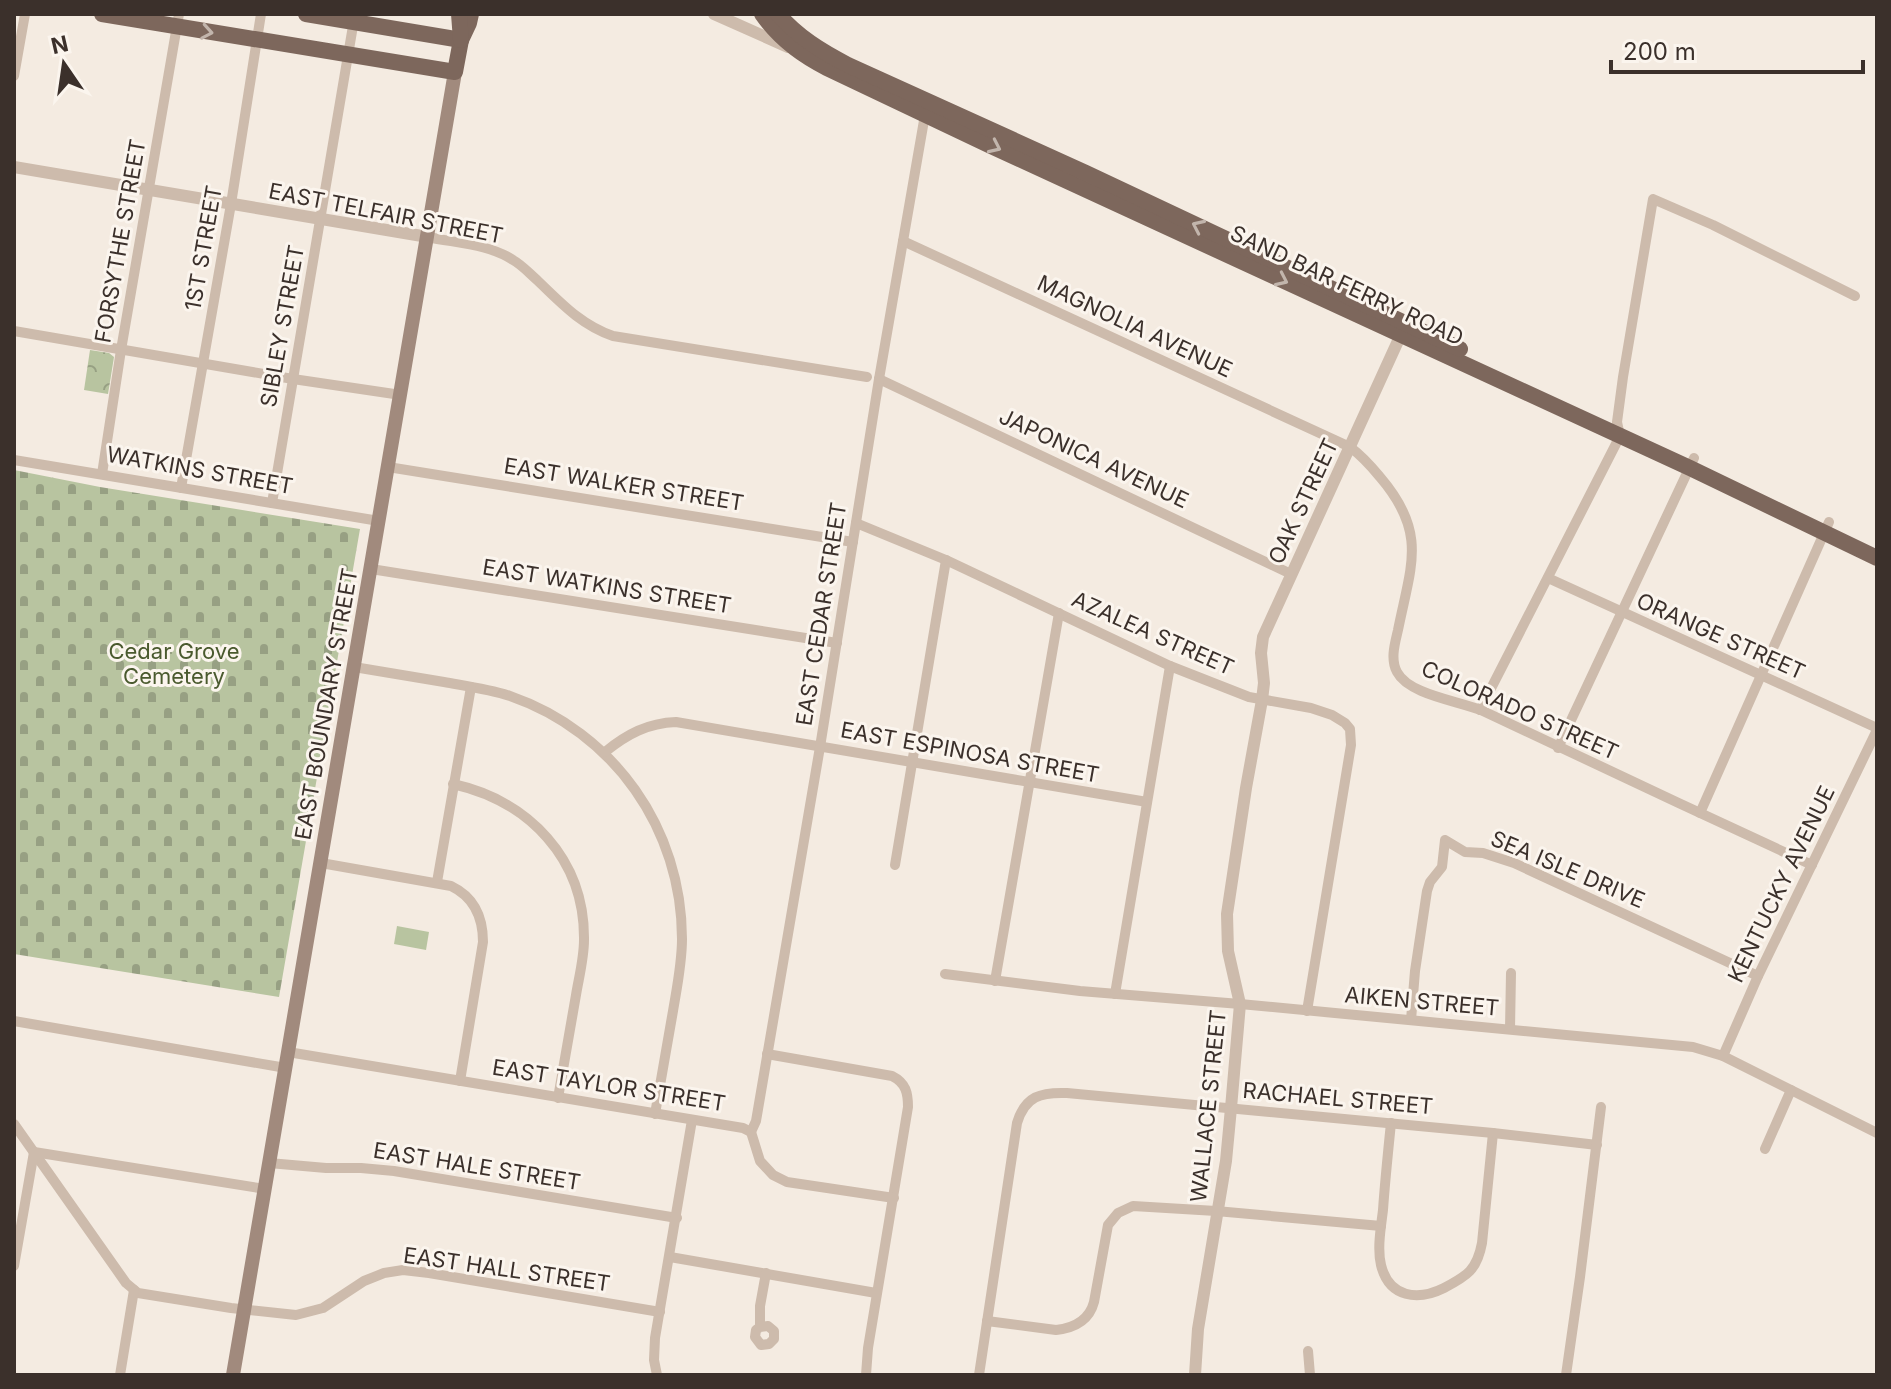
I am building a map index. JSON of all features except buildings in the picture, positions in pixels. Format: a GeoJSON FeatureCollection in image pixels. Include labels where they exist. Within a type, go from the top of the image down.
{"type":"FeatureCollection","features":[{"type":"Feature","properties":{"kind":"main road"},"geometry":{"type":"LineString","coordinates":[[102,14],[178,20],[256,40],[455,72]]}},
{"type":"Feature","properties":{"kind":"main road"},"geometry":{"type":"LineString","coordinates":[[306,14],[354,18],[461,40]]}},
{"type":"Feature","properties":{"kind":"main road","name":"EAST BOUNDARY STREET"},"geometry":{"type":"LineString","coordinates":[[459,14],[461,40]]}},
{"type":"Feature","properties":{"kind":"main road","name":"EAST BOUNDARY STREET"},"geometry":{"type":"LineString","coordinates":[[233,1375],[455,72],[461,40],[471,14]]}},
{"type":"Feature","properties":{"kind":"main road","name":"SAND BAR FERRY ROAD"},"geometry":{"type":"LineString","coordinates":[[762,14],[775,31],[799,51],[827,68],[926,108],[1828,527],[1877,545]]}},
{"type":"Feature","properties":{"kind":"main road","name":"SAND BAR FERRY ROAD"},"geometry":{"type":"LineString","coordinates":[[778,14],[810,44],[926,108]]}},
{"type":"Feature","properties":{"kind":"main road","name":"SAND BAR FERRY ROAD"},"geometry":{"type":"LineString","coordinates":[[1828,527],[1877,558]]}},
{"type":"Feature","properties":{"kind":"street"},"geometry":{"type":"LineString","coordinates":[[14,76],[25,14]]}},
{"type":"Feature","properties":{"kind":"street","name":"1ST STREET"},"geometry":{"type":"LineString","coordinates":[[181,488],[261,14]]}},
{"type":"Feature","properties":{"kind":"street"},"geometry":{"type":"LineString","coordinates":[[714,14],[799,51]]}},
{"type":"Feature","properties":{"kind":"street","name":"SIBLEY STREET"},"geometry":{"type":"LineString","coordinates":[[272,503],[354,18]]}},
{"type":"Feature","properties":{"kind":"street","name":"FORSYTHE STREET"},"geometry":{"type":"LineString","coordinates":[[102,474],[178,20]]}},
{"type":"Feature","properties":{"kind":"street","name":"EAST CEDAR STREET"},"geometry":{"type":"LineString","coordinates":[[751,1132],[756,1121],[820,747],[926,108]]}},
{"type":"Feature","properties":{"kind":"street","name":"EAST TELFAIR STREET"},"geometry":{"type":"LineString","coordinates":[[14,167],[486,249],[507,256],[584,323],[613,336],[867,377]]}},
{"type":"Feature","properties":{"kind":"street"},"geometry":{"type":"LineString","coordinates":[[1480,710],[1548,578],[1619,429],[1623,377],[1653,199],[1713,225],[1855,296]]}},
{"type":"Feature","properties":{"kind":"street","name":"MAGNOLIA AVENUE"},"geometry":{"type":"LineString","coordinates":[[903,241],[1350,447]]}},
{"type":"Feature","properties":{"kind":"street","name":"OAK STREET"},"geometry":{"type":"LineString","coordinates":[[1262,700],[1263,637],[1404,329]]}},
{"type":"Feature","properties":{"kind":"street"},"geometry":{"type":"LineString","coordinates":[[14,331],[401,395]]}},
{"type":"Feature","properties":{"kind":"street","name":"JAPONICA AVENUE"},"geometry":{"type":"LineString","coordinates":[[879,379],[1291,574]]}},
{"type":"Feature","properties":{"kind":"street","name":"COLORADO STREET"},"geometry":{"type":"LineString","coordinates":[[1350,447],[1367,462],[1398,502],[1412,540],[1410,572],[1394,645],[1395,669],[1401,677],[1416,689],[1480,710],[1812,865]]}},
{"type":"Feature","properties":{"kind":"street","name":"WATKINS STREET"},"geometry":{"type":"LineString","coordinates":[[14,460],[379,521]]}},
{"type":"Feature","properties":{"kind":"street"},"geometry":{"type":"LineString","coordinates":[[1558,748],[1692,463]]}},
{"type":"Feature","properties":{"kind":"street","name":"EAST WALKER STREET"},"geometry":{"type":"LineString","coordinates":[[388,467],[853,542]]}},
{"type":"Feature","properties":{"kind":"street","name":"AZALEA STREET"},"geometry":{"type":"LineString","coordinates":[[856,523],[946,560],[1170,666],[1242,695],[1324,712],[1345,723],[1350,729],[1351,745],[1307,1011]]}},
{"type":"Feature","properties":{"kind":"street"},"geometry":{"type":"LineString","coordinates":[[1700,813],[1828,527]]}},
{"type":"Feature","properties":{"kind":"street"},"geometry":{"type":"LineString","coordinates":[[895,865],[946,560]]}},
{"type":"Feature","properties":{"kind":"street","name":"EAST WATKINS STREET"},"geometry":{"type":"LineString","coordinates":[[371,569],[837,643]]}},
{"type":"Feature","properties":{"kind":"street","name":"ORANGE STREET"},"geometry":{"type":"LineString","coordinates":[[1548,578],[1877,729]]}},
{"type":"Feature","properties":{"kind":"street"},"geometry":{"type":"LineString","coordinates":[[995,981],[1059,613]]}},
{"type":"Feature","properties":{"kind":"street"},"geometry":{"type":"LineString","coordinates":[[1115,994],[1170,666]]}},
{"type":"Feature","properties":{"kind":"street"},"geometry":{"type":"LineString","coordinates":[[354,667],[471,687],[508,695],[533,705],[573,728],[605,752],[638,793],[671,860],[681,907],[680,965],[655,1114]]}},
{"type":"Feature","properties":{"kind":"street"},"geometry":{"type":"LineString","coordinates":[[437,882],[471,687]]}},
{"type":"Feature","properties":{"kind":"street","name":"WALLACE STREET"},"geometry":{"type":"LineString","coordinates":[[1195,1375],[1198,1329],[1226,1161],[1240,1004],[1228,951],[1227,914],[1262,700]]}},
{"type":"Feature","properties":{"kind":"street","name":"EAST ESPINOSA STREET"},"geometry":{"type":"LineString","coordinates":[[605,752],[642,728],[676,722],[1147,802]]}},
{"type":"Feature","properties":{"kind":"street","name":"KENTUCKY AVENUE"},"geometry":{"type":"LineString","coordinates":[[1723,1056],[1758,976],[1877,729]]}},
{"type":"Feature","properties":{"kind":"street"},"geometry":{"type":"LineString","coordinates":[[453,784],[484,792],[526,817],[549,840],[574,884],[584,939],[558,1098]]}},
{"type":"Feature","properties":{"kind":"street","name":"SEA ISLE DRIVE"},"geometry":{"type":"LineString","coordinates":[[1411,1020],[1427,891],[1442,867],[1445,840],[1465,852],[1483,853],[1514,863],[1758,976]]}},
{"type":"Feature","properties":{"kind":"street"},"geometry":{"type":"LineString","coordinates":[[321,863],[451,886],[461,891],[477,910],[483,931],[482,953],[460,1081]]}},
{"type":"Feature","properties":{"kind":"street"},"geometry":{"type":"LineString","coordinates":[[1510,1029],[1511,973]]}},
{"type":"Feature","properties":{"kind":"street","name":"AIKEN STREET"},"geometry":{"type":"LineString","coordinates":[[945,974],[1115,994],[1684,1045],[1723,1056],[1877,1133]]}},
{"type":"Feature","properties":{"kind":"street"},"geometry":{"type":"LineString","coordinates":[[14,1021],[286,1068]]}},
{"type":"Feature","properties":{"kind":"street","name":"EAST TAYLOR STREET"},"geometry":{"type":"LineString","coordinates":[[288,1052],[743,1128],[751,1132],[760,1161],[773,1175],[787,1182],[894,1198]]}},
{"type":"Feature","properties":{"kind":"street"},"geometry":{"type":"LineString","coordinates":[[767,1054],[892,1076],[906,1090],[908,1107],[876,1293],[866,1375]]}},
{"type":"Feature","properties":{"kind":"street"},"geometry":{"type":"LineString","coordinates":[[1765,1149],[1791,1090]]}},
{"type":"Feature","properties":{"kind":"street","name":"RACHAEL STREET"},"geometry":{"type":"LineString","coordinates":[[987,1321],[1017,1123],[1029,1101],[1039,1095],[1056,1093],[1231,1108],[1597,1145]]}},
{"type":"Feature","properties":{"kind":"street"},"geometry":{"type":"LineString","coordinates":[[1566,1375],[1601,1107]]}},
{"type":"Feature","properties":{"kind":"street"},"geometry":{"type":"LineString","coordinates":[[657,1375],[654,1347],[692,1120]]}},
{"type":"Feature","properties":{"kind":"street"},"geometry":{"type":"LineString","coordinates":[[1391,1123],[1380,1257],[1384,1275],[1392,1287],[1415,1297],[1440,1290],[1471,1271],[1479,1259],[1493,1133]]}},
{"type":"Feature","properties":{"kind":"street"},"geometry":{"type":"LineString","coordinates":[[14,1124],[134,1290],[120,1375]]}},
{"type":"Feature","properties":{"kind":"street"},"geometry":{"type":"LineString","coordinates":[[34,1152],[265,1189]]}},
{"type":"Feature","properties":{"kind":"street"},"geometry":{"type":"LineString","coordinates":[[14,1266],[34,1152]]}},
{"type":"Feature","properties":{"kind":"street","name":"EAST HALE STREET"},"geometry":{"type":"LineString","coordinates":[[269,1163],[385,1170],[677,1218]]}},
{"type":"Feature","properties":{"kind":"street"},"geometry":{"type":"LineString","coordinates":[[979,1375],[987,1321],[1043,1330],[1067,1329],[1088,1316],[1092,1310],[1108,1225],[1118,1213],[1133,1206],[1381,1226]]}},
{"type":"Feature","properties":{"kind":"street"},"geometry":{"type":"LineString","coordinates":[[670,1257],[876,1293]]}},
{"type":"Feature","properties":{"kind":"street","name":"EAST HALL STREET"},"geometry":{"type":"LineString","coordinates":[[134,1290],[147,1295],[244,1310],[303,1314],[323,1308],[374,1277],[403,1270],[660,1312]]}},
{"type":"Feature","properties":{"kind":"street"},"geometry":{"type":"LineString","coordinates":[[760,1327],[766,1273]]}},
{"type":"Feature","properties":{"kind":"street"},"geometry":{"type":"LineString","coordinates":[[1308,1351],[1310,1375]]}},
{"type":"Feature","properties":{"kind":"green space"},"geometry":{"type":"Polygon","coordinates":[[[90,350],[109,353],[114,357],[108,394],[84,390],[90,350]]]}},
{"type":"Feature","properties":{"kind":"green space","name":"Cedar Grove Cemetery"},"geometry":{"type":"Polygon","coordinates":[[[14,470],[360,529],[279,997],[14,954],[14,470]]]}},
{"type":"Feature","properties":{"kind":"green space"},"geometry":{"type":"Polygon","coordinates":[[[397,926],[429,932],[426,950],[394,944],[397,926]]]}}]}
